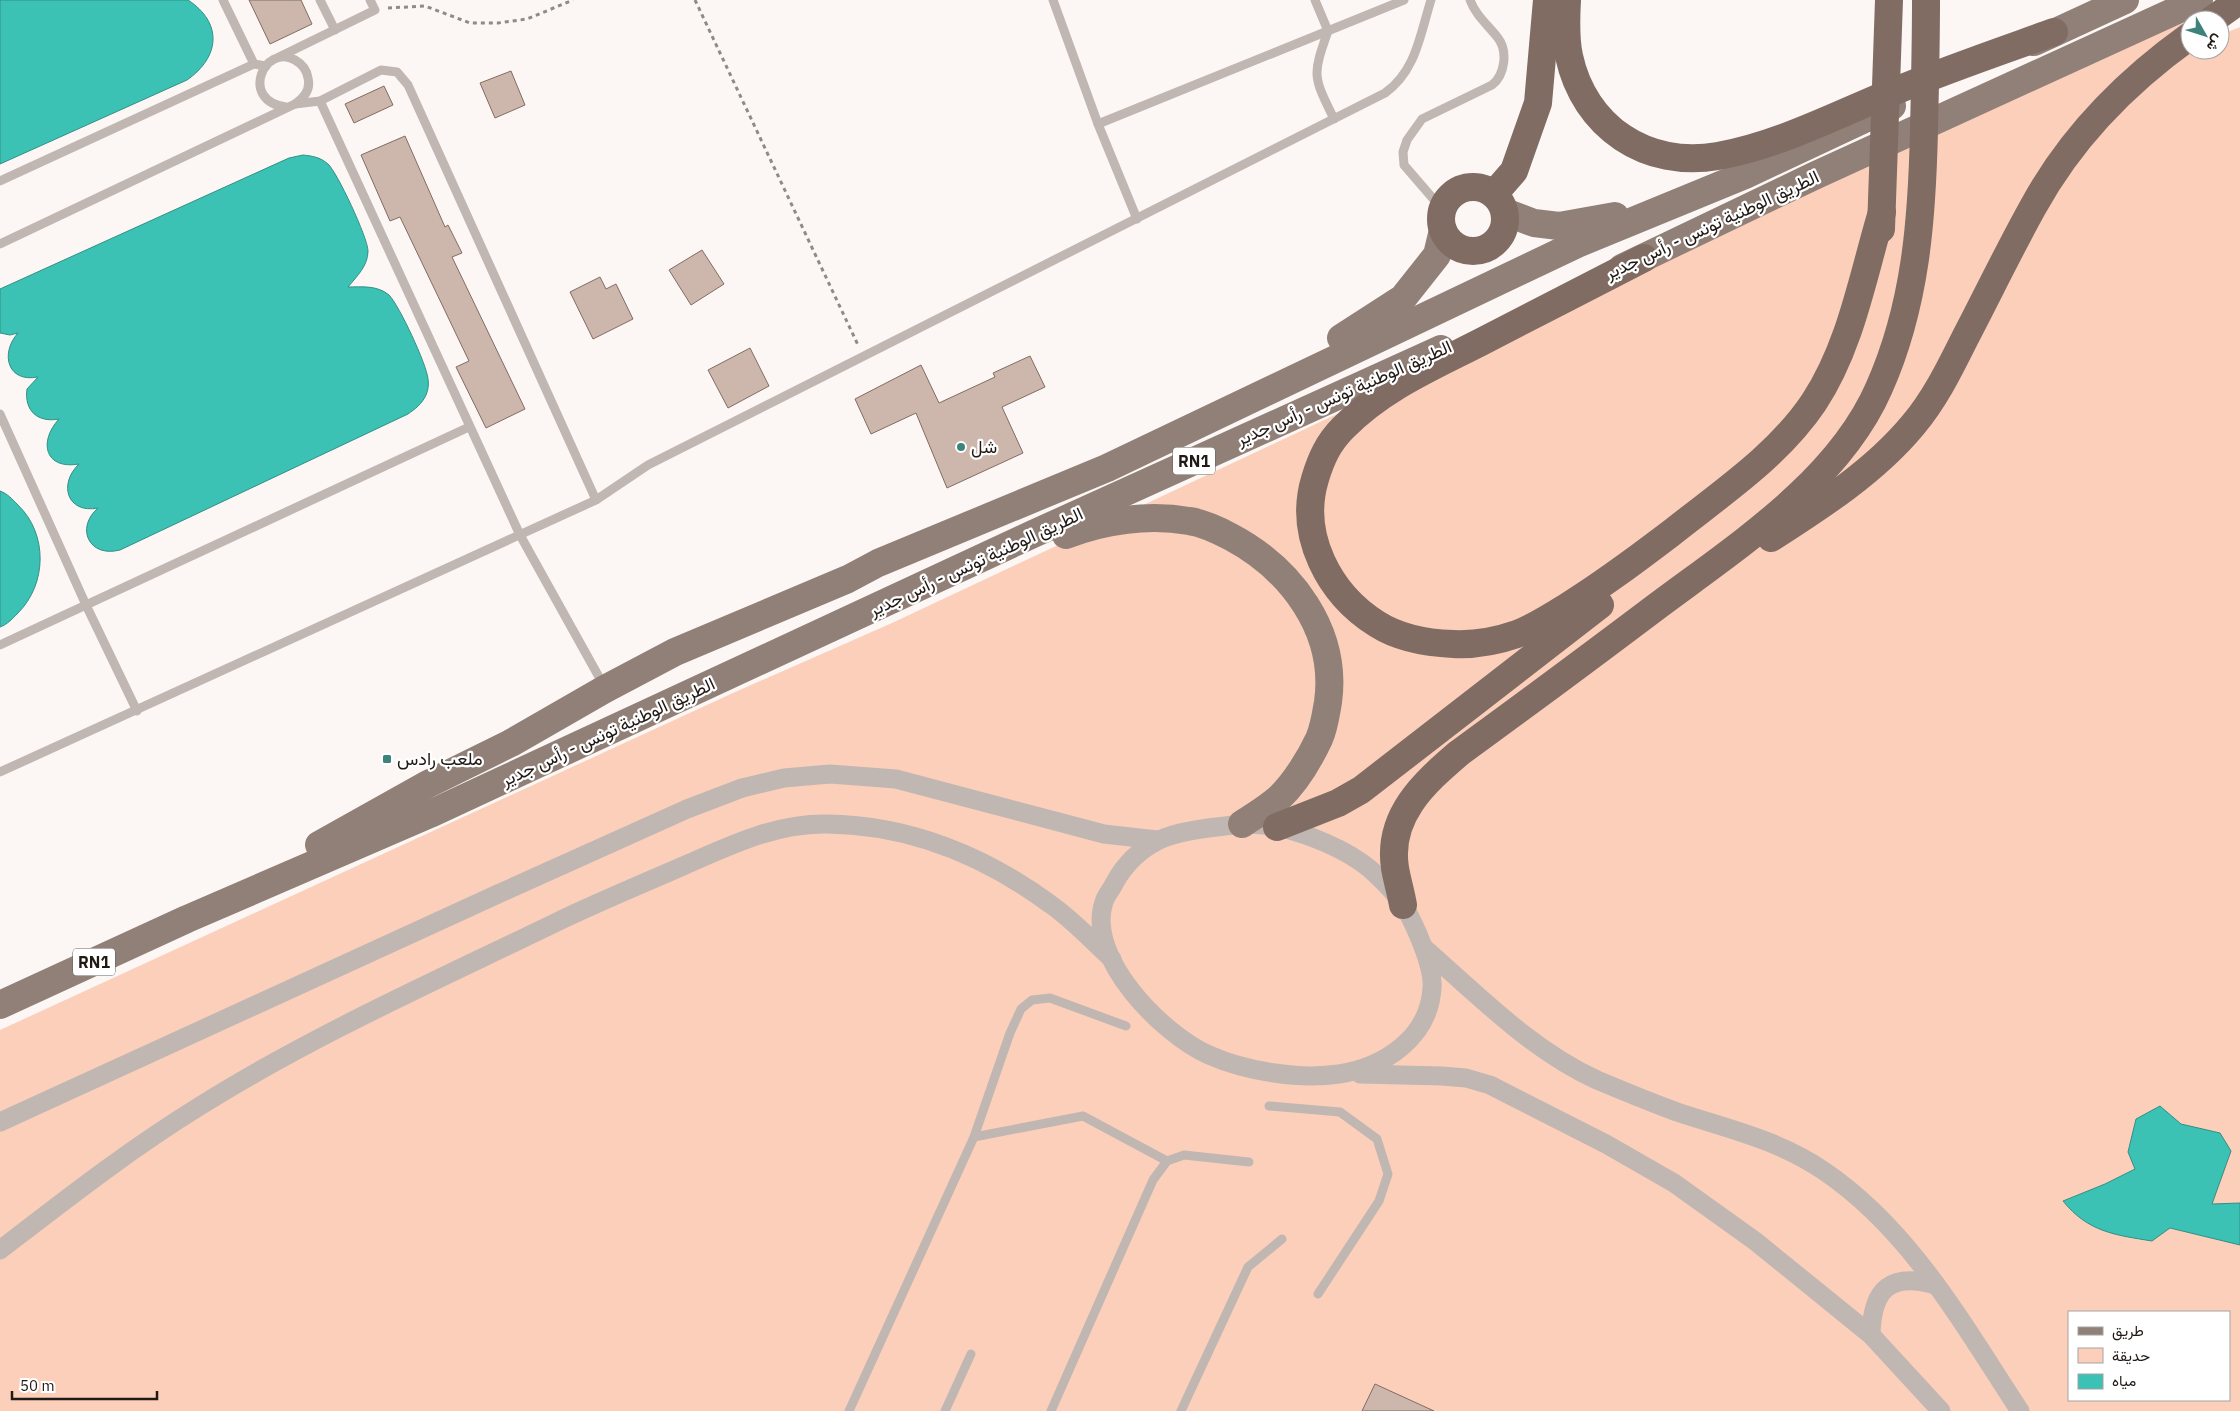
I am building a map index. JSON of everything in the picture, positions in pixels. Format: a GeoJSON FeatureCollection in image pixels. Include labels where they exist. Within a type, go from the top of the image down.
{"type":"FeatureCollection","features":[{"type":"Feature","properties":{"kind":"highway"},"geometry":{"type":"LineString","coordinates":[[1499,203],[1514,170],[1538,103],[1547,0]]}},
{"type":"Feature","properties":{"kind":"highway"},"geometry":{"type":"LineString","coordinates":[[1567,0],[1569,56],[1577,83],[1589,106],[1615,133],[1632,143],[1669,157],[1716,157],[1746,150],[1824,122],[1947,70],[2054,32]]}},
{"type":"Feature","properties":{"kind":"highway"},"geometry":{"type":"LineString","coordinates":[[1277,827],[1338,803],[1361,790],[1747,494],[1792,453],[1828,411],[1854,360],[1865,333],[1877,284],[1882,212],[1889,0]]}},
{"type":"Feature","properties":{"kind":"highway"},"geometry":{"type":"LineString","coordinates":[[1403,906],[1394,867],[1395,841],[1410,803],[1425,783],[1459,753],[1638,620],[1777,513],[1828,464],[1852,436],[1879,389],[1900,334],[1913,279],[1919,238],[1922,192],[1926,0]]}},
{"type":"Feature","properties":{"kind":"highway"},"geometry":{"type":"LineString","coordinates":[[2226,10],[2240,0]]}},
{"type":"Feature","properties":{"kind":"highway"},"geometry":{"type":"LineString","coordinates":[[1638,620],[1778,533],[1872,466],[1893,446],[1934,398],[2033,206],[2052,176],[2082,137],[2124,91],[2180,44]]}},
{"type":"Feature","properties":{"kind":"highway"},"geometry":{"type":"LineString","coordinates":[[1480,187],[1499,203],[1505,224],[1501,236],[1493,245],[1482,250],[1470,251],[1459,248],[1449,241],[1443,220],[1450,196],[1464,188],[1480,187]]}},
{"type":"Feature","properties":{"kind":"highway"},"geometry":{"type":"LineString","coordinates":[[1644,258],[1392,388],[1342,428],[1327,447],[1312,491],[1312,538],[1329,576],[1361,613],[1379,626],[1405,637],[1452,644],[1494,640],[1518,634],[1542,622],[1604,582],[1647,551],[1765,458],[1793,429],[1813,404],[1842,346],[1882,212]]}},
{"type":"Feature","properties":{"kind":"main road","name":"الطريق الوطنية تونس - رأس جدير"},"geometry":{"type":"LineString","coordinates":[[187,919],[428,784],[511,744],[605,688],[675,652],[848,579],[878,563],[1107,468],[1212,419],[1397,328],[1649,213],[1745,175],[1816,140],[2125,0]]}},
{"type":"Feature","properties":{"kind":"main road","name":"الطريق الوطنية تونس - رأس جدير"},"geometry":{"type":"LineString","coordinates":[[0,1005],[187,919],[430,814],[1296,414],[1644,258],[1814,176],[1967,108],[2199,0]]}},
{"type":"Feature","properties":{"kind":"main road"},"geometry":{"type":"LineString","coordinates":[[1499,203],[1534,223],[1559,226],[1602,217],[1649,213]]}},
{"type":"Feature","properties":{"kind":"main road"},"geometry":{"type":"LineString","coordinates":[[1212,419],[1252,386],[1344,336],[1403,298],[1436,255],[1443,220]]}},
{"type":"Feature","properties":{"kind":"main road"},"geometry":{"type":"LineString","coordinates":[[924,586],[1079,530],[1101,524],[1144,518],[1190,521],[1218,530],[1261,555],[1281,572],[1299,593],[1313,616],[1323,641],[1329,668],[1329,693],[1320,737],[1312,752],[1279,797],[1242,824]]}},
{"type":"Feature","properties":{"kind":"street"},"geometry":{"type":"LineString","coordinates":[[0,1122],[534,877],[687,809],[742,788],[784,778],[830,774],[896,779],[1104,834],[1157,840],[1205,828],[1242,824],[1277,827],[1339,851],[1369,869],[1403,906],[1430,968],[1432,988],[1424,1018],[1405,1046],[1378,1064],[1338,1074]]}},
{"type":"Feature","properties":{"kind":"street"},"geometry":{"type":"LineString","coordinates":[[0,1250],[100,1172],[200,1106],[299,1048],[611,896],[743,840],[786,827],[826,824],[874,828],[918,835],[995,868],[1052,905],[1112,959]]}},
{"type":"Feature","properties":{"kind":"street"},"geometry":{"type":"LineString","coordinates":[[1157,840],[1126,863],[1104,903],[1102,928],[1112,959],[1124,984],[1157,1020],[1207,1054],[1246,1068],[1281,1074],[1466,1078],[1490,1085],[1530,1104],[1674,1183],[1755,1241],[1870,1335],[1941,1411]]}},
{"type":"Feature","properties":{"kind":"street"},"geometry":{"type":"LineString","coordinates":[[1422,947],[1518,1030],[1557,1058],[1596,1079],[1676,1112],[1766,1140],[1802,1156],[1818,1167],[1879,1215],[1936,1285],[2020,1411]]}},
{"type":"Feature","properties":{"kind":"street"},"geometry":{"type":"LineString","coordinates":[[1870,1335],[1871,1315],[1876,1299],[1890,1284],[1908,1279],[1936,1285]]}},
{"type":"Feature","properties":{"kind":"lane"},"geometry":{"type":"LineString","coordinates":[[223,0],[254,64]]}},
{"type":"Feature","properties":{"kind":"lane"},"geometry":{"type":"LineString","coordinates":[[320,0],[335,30]]}},
{"type":"Feature","properties":{"kind":"lane"},"geometry":{"type":"LineString","coordinates":[[370,0],[375,10],[270,63],[261,74],[260,84],[262,93],[276,106],[291,106],[320,100],[381,70],[396,72],[408,85],[596,500]]}},
{"type":"Feature","properties":{"kind":"lane"},"geometry":{"type":"LineString","coordinates":[[1053,0],[1098,124],[1137,219]]}},
{"type":"Feature","properties":{"kind":"lane"},"geometry":{"type":"LineString","coordinates":[[1315,0],[1328,31],[1317,61],[1316,84],[1334,119]]}},
{"type":"Feature","properties":{"kind":"lane"},"geometry":{"type":"LineString","coordinates":[[1098,124],[1404,0]]}},
{"type":"Feature","properties":{"kind":"lane"},"geometry":{"type":"LineString","coordinates":[[0,772],[596,500],[648,465],[1385,93],[1399,83],[1410,67],[1431,0]]}},
{"type":"Feature","properties":{"kind":"lane"},"geometry":{"type":"LineString","coordinates":[[1443,220],[1404,165],[1403,152],[1407,140],[1422,119],[1492,85],[1499,77],[1504,64],[1503,47],[1498,38],[1482,22],[1470,0]]}},
{"type":"Feature","properties":{"kind":"lane"},"geometry":{"type":"LineString","coordinates":[[0,181],[254,64],[270,63],[292,58],[307,71],[309,80],[308,90],[303,98],[291,106],[0,244]]}},
{"type":"Feature","properties":{"kind":"lane"},"geometry":{"type":"LineString","coordinates":[[320,100],[520,535],[605,688]]}},
{"type":"Feature","properties":{"kind":"lane"},"geometry":{"type":"LineString","coordinates":[[0,414],[86,604],[137,710]]}},
{"type":"Feature","properties":{"kind":"lane"},"geometry":{"type":"LineString","coordinates":[[0,644],[469,427]]}},
{"type":"Feature","properties":{"kind":"lane"},"geometry":{"type":"LineString","coordinates":[[849,1411],[974,1137],[1010,1033],[1021,1009],[1032,1000],[1050,998],[1126,1026]]}},
{"type":"Feature","properties":{"kind":"lane"},"geometry":{"type":"LineString","coordinates":[[1269,1106],[1340,1112],[1377,1138],[1388,1174],[1379,1201],[1318,1294]]}},
{"type":"Feature","properties":{"kind":"lane"},"geometry":{"type":"LineString","coordinates":[[974,1137],[1083,1116],[1167,1160]]}},
{"type":"Feature","properties":{"kind":"lane"},"geometry":{"type":"LineString","coordinates":[[1051,1411],[1152,1180],[1167,1160],[1184,1155],[1249,1162]]}},
{"type":"Feature","properties":{"kind":"lane"},"geometry":{"type":"LineString","coordinates":[[1181,1411],[1248,1267],[1282,1239]]}},
{"type":"Feature","properties":{"kind":"lane"},"geometry":{"type":"LineString","coordinates":[[945,1411],[971,1354]]}},
{"type":"Feature","properties":{"kind":"path"},"geometry":{"type":"LineString","coordinates":[[423,0],[426,6]]}},
{"type":"Feature","properties":{"kind":"path"},"geometry":{"type":"LineString","coordinates":[[375,10],[426,6],[470,24],[498,23],[527,19],[574,0]]}},
{"type":"Feature","properties":{"kind":"path"},"geometry":{"type":"LineString","coordinates":[[694,0],[864,356]]}},
{"type":"Feature","properties":{"kind":"green space"},"geometry":{"type":"Polygon","coordinates":[[[2180,21],[2180,60],[2230,60],[2230,31],[2240,27],[2240,1411],[0,1411],[0,1030],[733,693],[892,623],[1339,413],[1770,206],[2180,21]]]}},
{"type":"Feature","properties":{"kind":"water"},"geometry":{"type":"Polygon","coordinates":[[[0,0],[188,0],[199,9],[212,29],[211,51],[198,71],[187,80],[0,164],[0,0]]]}},
{"type":"Feature","properties":{"kind":"water"},"geometry":{"type":"Polygon","coordinates":[[[303,155],[319,158],[328,164],[345,192],[358,220],[368,251],[364,266],[348,287],[369,287],[380,290],[389,295],[394,301],[423,361],[428,381],[427,392],[424,398],[408,414],[120,550],[100,550],[93,546],[87,532],[87,524],[98,508],[87,509],[79,506],[69,496],[69,480],[79,464],[68,465],[59,463],[48,452],[48,437],[59,419],[45,419],[34,414],[28,404],[27,389],[38,377],[28,378],[19,375],[13,371],[10,365],[9,349],[18,333],[10,335],[0,333],[0,289],[289,158],[303,155]]]}},
{"type":"Feature","properties":{"kind":"water"},"geometry":{"type":"Polygon","coordinates":[[[0,491],[12,499],[28,517],[35,530],[39,544],[40,559],[39,574],[28,601],[12,619],[0,627],[0,491]]]}},
{"type":"Feature","properties":{"kind":"water"},"geometry":{"type":"Polygon","coordinates":[[[2160,1106],[2181,1124],[2220,1133],[2231,1151],[2212,1204],[2240,1203],[2240,1245],[2170,1228],[2152,1241],[2126,1237],[2092,1226],[2072,1211],[2063,1201],[2105,1184],[2135,1169],[2128,1152],[2136,1119],[2160,1106]]]}},
{"type":"Feature","properties":{"kind":"building"},"geometry":{"type":"Polygon","coordinates":[[[249,0],[301,0],[312,24],[270,44],[249,0]]]}},
{"type":"Feature","properties":{"kind":"building"},"geometry":{"type":"Polygon","coordinates":[[[511,71],[525,105],[495,118],[480,83],[511,71]]]}},
{"type":"Feature","properties":{"kind":"building"},"geometry":{"type":"Polygon","coordinates":[[[384,86],[393,105],[354,123],[345,104],[384,86]]]}},
{"type":"Feature","properties":{"kind":"building"},"geometry":{"type":"Polygon","coordinates":[[[405,136],[445,227],[448,225],[462,253],[452,257],[525,409],[486,428],[456,367],[469,361],[400,217],[390,221],[361,155],[405,136]]]}},
{"type":"Feature","properties":{"kind":"building"},"geometry":{"type":"Polygon","coordinates":[[[702,250],[724,284],[691,305],[669,270],[702,250]]]}},
{"type":"Feature","properties":{"kind":"building"},"geometry":{"type":"Polygon","coordinates":[[[600,277],[606,289],[616,284],[633,319],[593,339],[570,292],[600,277]]]}},
{"type":"Feature","properties":{"kind":"building"},"geometry":{"type":"Polygon","coordinates":[[[750,348],[769,386],[728,408],[708,370],[750,348]]]}},
{"type":"Feature","properties":{"kind":"building"},"geometry":{"type":"Polygon","coordinates":[[[1030,356],[1045,387],[1002,407],[1023,453],[947,488],[916,413],[871,434],[855,399],[921,365],[939,403],[995,377],[993,373],[1030,356]]]}},
{"type":"Feature","properties":{"kind":"building"},"geometry":{"type":"Polygon","coordinates":[[[1375,1384],[1434,1411],[1362,1411],[1375,1384]]]}},
{"type":"Feature","properties":{"kind":"place","name":"شل"},"geometry":{"type":"Point","coordinates":[961,447]}},
{"type":"Feature","properties":{"kind":"place","name":"ملعب رادس"},"geometry":{"type":"Point","coordinates":[387,759]}}]}
